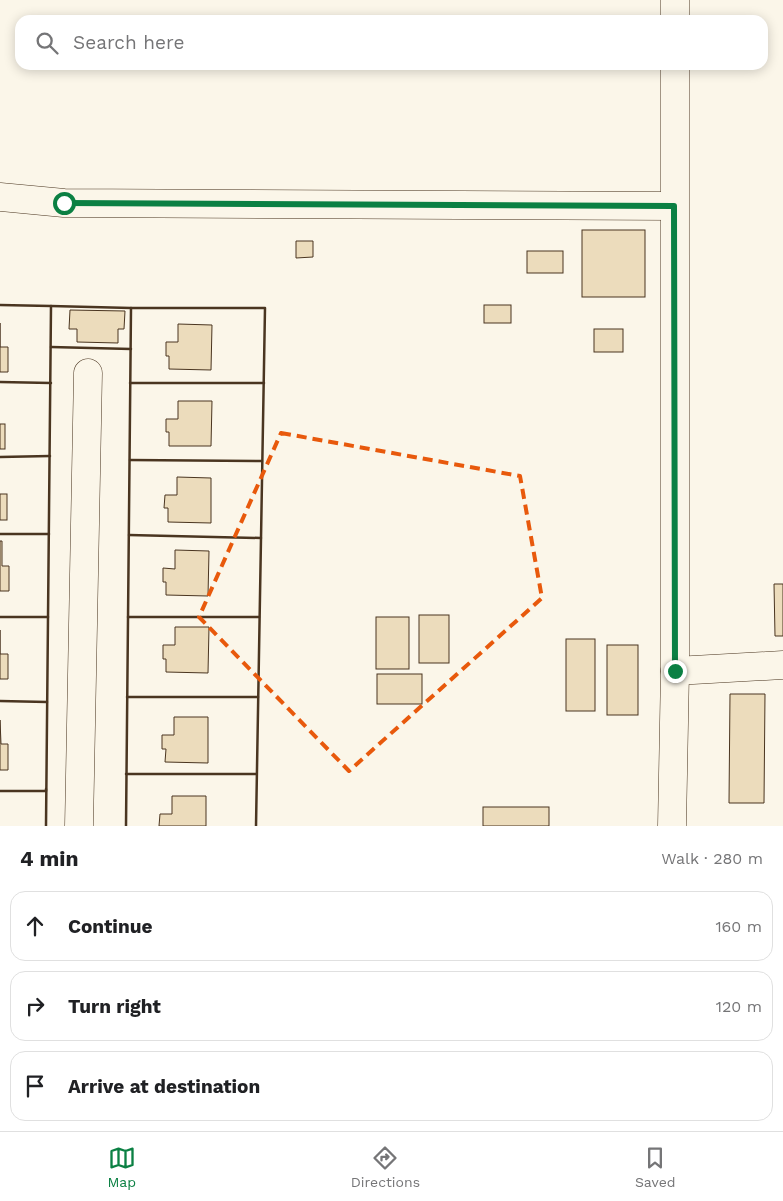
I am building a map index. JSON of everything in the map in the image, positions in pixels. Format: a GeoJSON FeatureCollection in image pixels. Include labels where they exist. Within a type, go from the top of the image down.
{"type":"FeatureCollection","features":[{"type":"Feature","properties":{"kind":"street"},"geometry":{"type":"LineString","coordinates":[[675,0],[675,15]]}},
{"type":"Feature","properties":{"kind":"street"},"geometry":{"type":"LineString","coordinates":[[672,826],[675,671],[675,70]]}},
{"type":"Feature","properties":{"kind":"street"},"geometry":{"type":"LineString","coordinates":[[0,197],[64,203],[674,206]]}},
{"type":"Feature","properties":{"kind":"street"},"geometry":{"type":"LineString","coordinates":[[79,826],[88,373]]}},
{"type":"Feature","properties":{"kind":"street"},"geometry":{"type":"LineString","coordinates":[[675,671],[783,665]]}},
{"type":"Feature","properties":{"kind":"highlighted area"},"geometry":{"type":"Polygon","coordinates":[[[281,433],[520,476],[542,598],[349,771],[199,617],[281,433]]]}},
{"type":"Feature","properties":{"kind":"building"},"geometry":{"type":"Polygon","coordinates":[[[582,230],[645,230],[645,297],[582,297],[582,230]]]}},
{"type":"Feature","properties":{"kind":"building"},"geometry":{"type":"Polygon","coordinates":[[[296,241],[313,241],[313,257],[296,258],[296,241]]]}},
{"type":"Feature","properties":{"kind":"building"},"geometry":{"type":"Polygon","coordinates":[[[527,251],[563,251],[563,273],[527,273],[527,251]]]}},
{"type":"Feature","properties":{"kind":"building"},"geometry":{"type":"Polygon","coordinates":[[[484,305],[511,305],[511,323],[484,323],[484,305]]]}},
{"type":"Feature","properties":{"kind":"building"},"geometry":{"type":"Polygon","coordinates":[[[70,310],[125,311],[124,329],[118,329],[118,343],[77,342],[77,329],[69,329],[70,310]]]}},
{"type":"Feature","properties":{"kind":"building"},"geometry":{"type":"Polygon","coordinates":[[[178,324],[212,325],[211,370],[169,369],[169,356],[166,356],[166,342],[178,342],[178,324]]]}},
{"type":"Feature","properties":{"kind":"building"},"geometry":{"type":"Polygon","coordinates":[[[594,329],[623,329],[623,352],[594,352],[594,329]]]}},
{"type":"Feature","properties":{"kind":"building"},"geometry":{"type":"Polygon","coordinates":[[[0,347],[8,347],[8,372],[0,372],[0,347]]]}},
{"type":"Feature","properties":{"kind":"building"},"geometry":{"type":"Polygon","coordinates":[[[178,401],[212,401],[211,446],[169,446],[169,432],[166,432],[166,419],[178,419],[178,401]]]}},
{"type":"Feature","properties":{"kind":"building"},"geometry":{"type":"Polygon","coordinates":[[[0,424],[5,424],[5,449],[0,449],[0,424]]]}},
{"type":"Feature","properties":{"kind":"building"},"geometry":{"type":"Polygon","coordinates":[[[177,477],[211,478],[211,523],[168,522],[168,508],[164,508],[165,495],[177,495],[177,477]]]}},
{"type":"Feature","properties":{"kind":"building"},"geometry":{"type":"Polygon","coordinates":[[[0,494],[7,494],[7,520],[0,520],[0,494]]]}},
{"type":"Feature","properties":{"kind":"building"},"geometry":{"type":"Polygon","coordinates":[[[0,541],[2,541],[2,566],[9,566],[9,591],[0,591],[0,541]]]}},
{"type":"Feature","properties":{"kind":"building"},"geometry":{"type":"Polygon","coordinates":[[[175,550],[209,551],[208,596],[166,595],[166,582],[163,582],[163,568],[175,569],[175,550]]]}},
{"type":"Feature","properties":{"kind":"building"},"geometry":{"type":"Polygon","coordinates":[[[774,584],[783,584],[783,636],[775,636],[774,584]]]}},
{"type":"Feature","properties":{"kind":"building"},"geometry":{"type":"Polygon","coordinates":[[[419,615],[449,615],[449,663],[419,663],[419,615]]]}},
{"type":"Feature","properties":{"kind":"building"},"geometry":{"type":"Polygon","coordinates":[[[376,617],[409,617],[409,669],[376,669],[376,617]]]}},
{"type":"Feature","properties":{"kind":"building"},"geometry":{"type":"Polygon","coordinates":[[[175,627],[209,627],[208,673],[166,672],[166,659],[163,659],[163,645],[175,645],[175,627]]]}},
{"type":"Feature","properties":{"kind":"building"},"geometry":{"type":"Polygon","coordinates":[[[566,639],[595,639],[595,711],[566,711],[566,639]]]}},
{"type":"Feature","properties":{"kind":"building"},"geometry":{"type":"Polygon","coordinates":[[[607,645],[638,645],[638,715],[607,715],[607,645]]]}},
{"type":"Feature","properties":{"kind":"building"},"geometry":{"type":"Polygon","coordinates":[[[0,654],[8,654],[8,679],[0,679],[0,654]]]}},
{"type":"Feature","properties":{"kind":"building"},"geometry":{"type":"Polygon","coordinates":[[[377,674],[422,674],[422,704],[377,704],[377,674]]]}},
{"type":"Feature","properties":{"kind":"building"},"geometry":{"type":"Polygon","coordinates":[[[730,694],[765,694],[764,803],[729,803],[730,694]]]}},
{"type":"Feature","properties":{"kind":"building"},"geometry":{"type":"Polygon","coordinates":[[[174,717],[208,717],[208,763],[165,762],[166,749],[162,749],[162,735],[174,735],[174,717]]]}},
{"type":"Feature","properties":{"kind":"building"},"geometry":{"type":"Polygon","coordinates":[[[0,720],[1,744],[8,744],[8,770],[0,770],[0,720]]]}},
{"type":"Feature","properties":{"kind":"building"},"geometry":{"type":"Polygon","coordinates":[[[172,796],[206,796],[206,826],[159,826],[160,814],[172,814],[172,796]]]}},
{"type":"Feature","properties":{"kind":"building"},"geometry":{"type":"Polygon","coordinates":[[[483,807],[549,807],[549,826],[483,826],[483,807]]]}},
{"type":"Feature","properties":{"kind":"wall"},"geometry":{"type":"LineString","coordinates":[[0,305],[51,306],[46,826]]}},
{"type":"Feature","properties":{"kind":"wall"},"geometry":{"type":"LineString","coordinates":[[51,306],[131,308]]}},
{"type":"Feature","properties":{"kind":"wall"},"geometry":{"type":"LineString","coordinates":[[126,826],[131,308],[265,308],[256,826]]}},
{"type":"Feature","properties":{"kind":"wall"},"geometry":{"type":"LineString","coordinates":[[51,347],[131,349]]}},
{"type":"Feature","properties":{"kind":"wall"},"geometry":{"type":"LineString","coordinates":[[0,382],[51,383]]}},
{"type":"Feature","properties":{"kind":"wall"},"geometry":{"type":"LineString","coordinates":[[130,383],[264,383]]}},
{"type":"Feature","properties":{"kind":"wall"},"geometry":{"type":"LineString","coordinates":[[0,457],[50,456]]}},
{"type":"Feature","properties":{"kind":"wall"},"geometry":{"type":"LineString","coordinates":[[130,460],[262,461]]}},
{"type":"Feature","properties":{"kind":"wall"},"geometry":{"type":"LineString","coordinates":[[0,534],[49,534]]}},
{"type":"Feature","properties":{"kind":"wall"},"geometry":{"type":"LineString","coordinates":[[129,535],[261,538]]}},
{"type":"Feature","properties":{"kind":"wall"},"geometry":{"type":"LineString","coordinates":[[0,617],[48,617]]}},
{"type":"Feature","properties":{"kind":"wall"},"geometry":{"type":"LineString","coordinates":[[128,617],[259,617]]}},
{"type":"Feature","properties":{"kind":"wall"},"geometry":{"type":"LineString","coordinates":[[127,697],[258,697]]}},
{"type":"Feature","properties":{"kind":"wall"},"geometry":{"type":"LineString","coordinates":[[0,701],[47,702]]}},
{"type":"Feature","properties":{"kind":"wall"},"geometry":{"type":"LineString","coordinates":[[126,774],[256,774]]}},
{"type":"Feature","properties":{"kind":"wall"},"geometry":{"type":"LineString","coordinates":[[0,791],[46,791],[46,789]]}},
{"type":"Feature","properties":{"kind":"route"},"geometry":{"type":"LineString","coordinates":[[64,203],[674,206],[675,671]]}}]}
